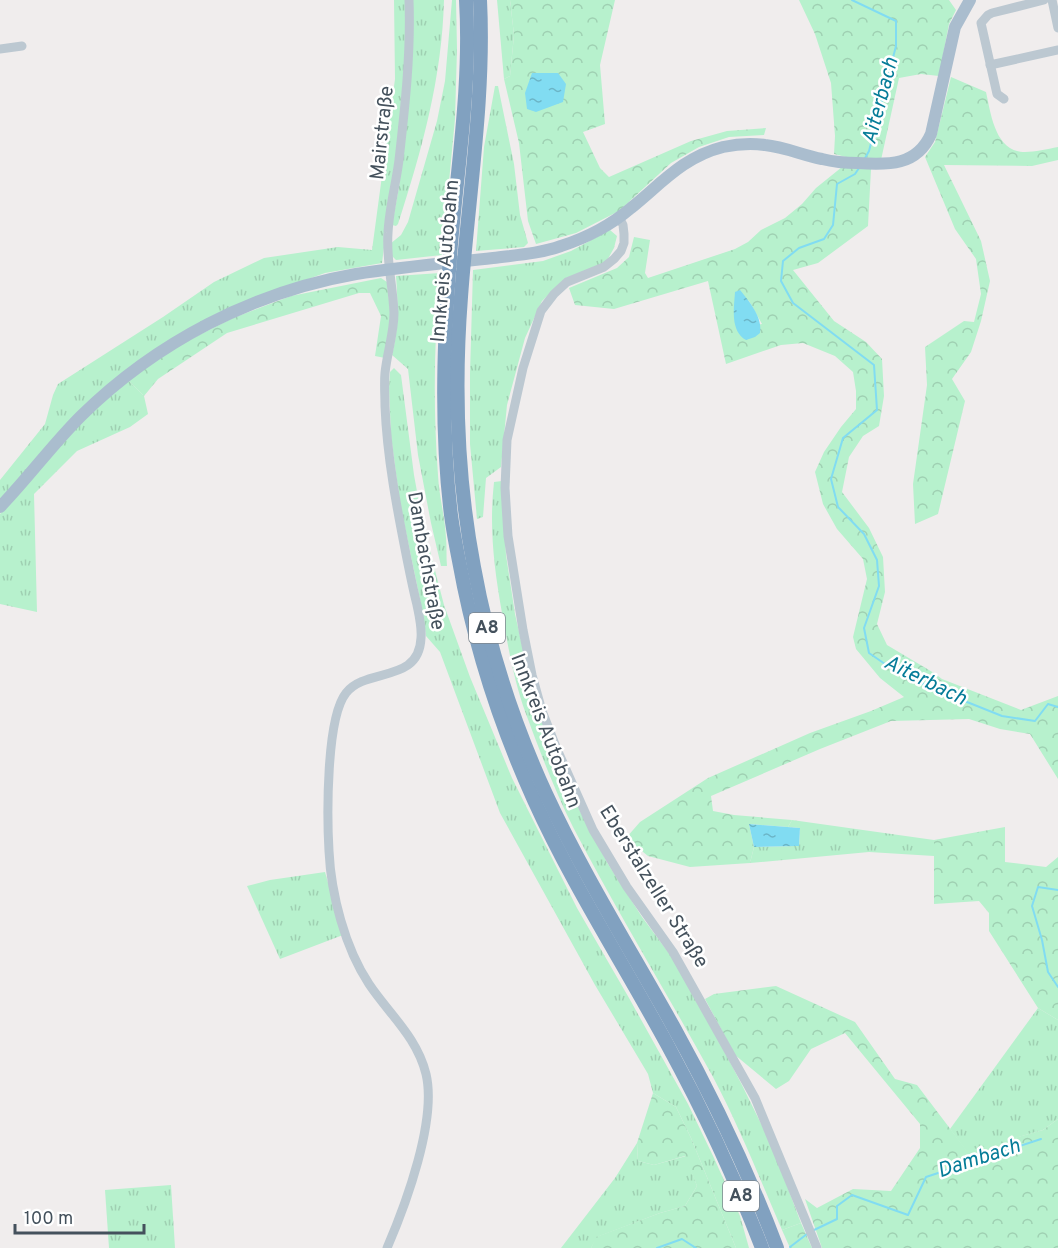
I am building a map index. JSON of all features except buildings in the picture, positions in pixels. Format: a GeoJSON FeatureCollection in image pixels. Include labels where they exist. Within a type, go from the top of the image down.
{"type":"FeatureCollection","features":[{"type":"Feature","properties":{"kind":"highway","name":"Innkreis Autobahn"},"geometry":{"type":"LineString","coordinates":[[466,0],[463,125],[445,332],[444,424],[451,517],[466,601],[486,676],[508,740],[535,802],[574,880],[706,1119],[745,1204],[762,1248]]}},
{"type":"Feature","properties":{"kind":"highway","name":"Innkreis Autobahn"},"geometry":{"type":"LineString","coordinates":[[480,0],[479,93],[461,298],[457,402],[460,472],[467,526],[483,612],[514,716],[546,794],[593,886],[718,1111],[777,1248]]}},
{"type":"Feature","properties":{"kind":"main road"},"geometry":{"type":"LineString","coordinates":[[0,507],[64,434],[98,400],[128,375],[179,340],[238,309],[323,281],[389,269],[526,255],[564,245],[619,218],[679,166],[719,148],[734,145],[766,145],[820,159],[856,163],[898,163],[907,160],[921,150],[934,125],[955,27],[970,0]]}},
{"type":"Feature","properties":{"kind":"street","name":"Mairstraße"},"geometry":{"type":"LineString","coordinates":[[389,269],[388,234],[406,91],[409,0]]}},
{"type":"Feature","properties":{"kind":"street"},"geometry":{"type":"LineString","coordinates":[[1004,99],[997,94],[981,26],[982,21],[997,11],[1044,0]]}},
{"type":"Feature","properties":{"kind":"street"},"geometry":{"type":"LineString","coordinates":[[1052,0],[1058,28]]}},
{"type":"Feature","properties":{"kind":"street"},"geometry":{"type":"LineString","coordinates":[[0,49],[22,46]]}},
{"type":"Feature","properties":{"kind":"street"},"geometry":{"type":"LineString","coordinates":[[990,65],[1058,50]]}},
{"type":"Feature","properties":{"kind":"street","name":"Eberstalzeller Straße"},"geometry":{"type":"LineString","coordinates":[[619,218],[624,234],[621,251],[604,267],[567,282],[554,294],[541,311],[520,378],[507,440],[505,488],[508,536],[523,630],[532,675],[546,720],[593,830],[627,887],[673,952],[755,1098],[817,1248]]}},
{"type":"Feature","properties":{"kind":"street","name":"Dambachstraße"},"geometry":{"type":"LineString","coordinates":[[387,1248],[403,1209],[419,1154],[427,1114],[428,1084],[421,1058],[413,1041],[368,983],[350,946],[332,886],[327,802],[336,714],[343,697],[355,685],[390,674],[408,665],[414,660],[422,637],[394,490],[387,431],[386,373],[394,314],[389,269]]}},
{"type":"Feature","properties":{"kind":"green space"},"geometry":{"type":"Polygon","coordinates":[[[394,0],[407,0],[405,83],[382,263],[325,273],[258,297],[151,352],[0,500],[0,480],[45,424],[58,384],[214,282],[264,258],[338,247],[372,250],[395,79],[394,0]]]}},
{"type":"Feature","properties":{"kind":"green space"},"geometry":{"type":"Polygon","coordinates":[[[412,0],[444,0],[435,86],[415,169],[396,226],[392,225],[407,116],[412,0]]]}},
{"type":"Feature","properties":{"kind":"green space"},"geometry":{"type":"Polygon","coordinates":[[[452,0],[456,0],[455,119],[442,255],[396,260],[392,256],[390,244],[401,235],[408,222],[437,121],[445,81],[452,0]]]}},
{"type":"Feature","properties":{"kind":"green space"},"geometry":{"type":"Polygon","coordinates":[[[497,0],[510,0],[514,35],[510,76],[504,79],[497,0]]]}},
{"type":"Feature","properties":{"kind":"green space"},"geometry":{"type":"Polygon","coordinates":[[[510,0],[615,0],[600,65],[605,124],[583,132],[600,168],[609,177],[691,141],[727,131],[766,128],[764,135],[729,137],[699,147],[671,163],[619,211],[576,233],[536,244],[528,221],[519,143],[504,79],[510,76],[514,35],[510,0]]]}},
{"type":"Feature","properties":{"kind":"green space"},"geometry":{"type":"Polygon","coordinates":[[[799,0],[949,0],[956,10],[949,24],[939,76],[921,74],[899,78],[881,160],[854,159],[834,154],[831,83],[815,34],[799,0]]]}},
{"type":"Feature","properties":{"kind":"green space"},"geometry":{"type":"Polygon","coordinates":[[[951,77],[986,92],[996,130],[1007,146],[1025,152],[1058,147],[1058,160],[1032,166],[944,165],[981,241],[990,281],[971,352],[952,379],[965,401],[938,514],[915,524],[913,484],[927,385],[925,347],[964,321],[974,322],[981,294],[976,259],[955,229],[925,157],[935,142],[951,77]]]}},
{"type":"Feature","properties":{"kind":"green space"},"geometry":{"type":"Polygon","coordinates":[[[495,86],[498,86],[514,164],[520,215],[528,243],[524,247],[476,251],[484,147],[495,86]]]}},
{"type":"Feature","properties":{"kind":"green space"},"geometry":{"type":"Polygon","coordinates":[[[842,167],[871,169],[868,226],[818,263],[793,270],[834,321],[866,342],[882,359],[884,396],[879,426],[863,436],[849,457],[842,492],[869,528],[883,557],[885,592],[877,624],[887,645],[942,679],[1021,710],[1058,696],[1058,779],[1030,734],[1000,729],[969,719],[891,721],[711,796],[713,811],[792,820],[788,827],[749,824],[754,847],[750,863],[690,867],[648,856],[626,838],[640,822],[708,778],[810,733],[904,697],[880,678],[856,649],[853,637],[867,579],[863,559],[837,529],[823,504],[815,472],[824,452],[856,409],[853,372],[835,356],[803,343],[781,345],[726,364],[708,281],[614,309],[575,305],[569,288],[617,268],[629,257],[634,237],[650,240],[645,273],[648,278],[735,249],[748,242],[761,230],[785,218],[842,167]],[[735,292],[736,328],[762,324],[749,301],[735,292]]]}},
{"type":"Feature","properties":{"kind":"green space"},"geometry":{"type":"Polygon","coordinates":[[[610,230],[617,236],[614,248],[605,264],[566,278],[542,301],[525,338],[507,405],[501,467],[486,478],[483,517],[477,519],[470,444],[473,270],[543,261],[571,251],[610,230]]]}},
{"type":"Feature","properties":{"kind":"green space"},"geometry":{"type":"Polygon","coordinates":[[[440,273],[435,349],[435,425],[447,566],[441,566],[431,523],[418,455],[408,369],[392,355],[397,316],[396,276],[440,273]]]}},
{"type":"Feature","properties":{"kind":"green space"},"geometry":{"type":"Polygon","coordinates":[[[381,278],[387,282],[391,318],[385,358],[375,356],[381,316],[370,293],[359,293],[227,333],[158,379],[144,396],[128,380],[175,347],[233,318],[291,296],[381,278]]]}},
{"type":"Feature","properties":{"kind":"green space"},"geometry":{"type":"Polygon","coordinates":[[[394,368],[401,375],[423,524],[444,605],[470,677],[512,778],[577,908],[688,1104],[740,1216],[749,1248],[736,1248],[676,1107],[653,1093],[648,1074],[595,985],[500,813],[440,652],[426,636],[400,503],[391,436],[389,388],[390,372],[394,368]]]}},
{"type":"Feature","properties":{"kind":"green space"},"geometry":{"type":"Polygon","coordinates":[[[128,380],[144,396],[148,414],[130,427],[77,451],[34,494],[37,612],[0,604],[0,514],[64,440],[88,415],[128,380]]]}},
{"type":"Feature","properties":{"kind":"green space"},"geometry":{"type":"Polygon","coordinates":[[[502,481],[506,555],[515,614],[528,672],[551,748],[608,864],[642,917],[671,956],[699,1003],[772,1146],[801,1223],[782,1230],[723,1096],[590,859],[566,813],[548,771],[518,689],[499,596],[493,548],[492,515],[494,482],[502,481]]]}},
{"type":"Feature","properties":{"kind":"green space"},"geometry":{"type":"Polygon","coordinates":[[[792,820],[934,840],[934,856],[869,852],[750,863],[754,847],[799,846],[800,828],[788,827],[792,820]]]}},
{"type":"Feature","properties":{"kind":"green space"},"geometry":{"type":"Polygon","coordinates":[[[1005,827],[1005,862],[1046,867],[1058,857],[1058,1020],[1038,1008],[989,931],[989,913],[979,901],[934,904],[934,840],[1005,827]]]}},
{"type":"Feature","properties":{"kind":"green space"},"geometry":{"type":"Polygon","coordinates":[[[325,872],[343,935],[280,959],[247,886],[270,880],[325,872]]]}},
{"type":"Feature","properties":{"kind":"green space"},"geometry":{"type":"Polygon","coordinates":[[[776,986],[855,1022],[895,1079],[917,1085],[967,1151],[1043,1130],[1058,1119],[1058,1248],[822,1248],[805,1199],[817,1208],[853,1189],[891,1191],[920,1148],[920,1124],[845,1033],[811,1049],[789,1081],[776,1089],[735,1055],[705,999],[714,994],[776,986]]]}},
{"type":"Feature","properties":{"kind":"green space"},"geometry":{"type":"Polygon","coordinates":[[[1038,1008],[1058,1020],[1058,1119],[1043,1130],[967,1152],[950,1129],[1038,1008]]]}},
{"type":"Feature","properties":{"kind":"green space"},"geometry":{"type":"Polygon","coordinates":[[[653,1093],[676,1107],[736,1248],[591,1248],[596,1237],[685,1206],[697,1186],[685,1156],[654,1165],[638,1161],[637,1143],[653,1093]]]}},
{"type":"Feature","properties":{"kind":"green space"},"geometry":{"type":"Polygon","coordinates":[[[637,1143],[638,1161],[654,1165],[686,1156],[697,1186],[685,1206],[597,1237],[591,1248],[561,1248],[615,1178],[637,1143]]]}},
{"type":"Feature","properties":{"kind":"green space"},"geometry":{"type":"Polygon","coordinates":[[[171,1185],[175,1248],[109,1248],[105,1190],[171,1185]]]}},
{"type":"Feature","properties":{"kind":"green space"},"geometry":{"type":"Polygon","coordinates":[[[801,1223],[812,1248],[790,1248],[782,1230],[801,1223]]]}},
{"type":"Feature","properties":{"kind":"water"},"geometry":{"type":"Polygon","coordinates":[[[532,73],[558,73],[566,84],[563,102],[536,112],[527,109],[525,93],[532,73]]]}},
{"type":"Feature","properties":{"kind":"water"},"geometry":{"type":"Polygon","coordinates":[[[740,290],[755,310],[760,322],[760,333],[746,340],[737,331],[734,319],[735,292],[740,290]]]}},
{"type":"Feature","properties":{"kind":"water"},"geometry":{"type":"Polygon","coordinates":[[[749,824],[800,828],[799,846],[754,847],[749,824]]]}},
{"type":"Feature","properties":{"kind":"waterway","name":"Aiterbach"},"geometry":{"type":"LineString","coordinates":[[852,0],[896,21],[896,46],[869,151],[864,160]]}},
{"type":"Feature","properties":{"kind":"waterway","name":"Aiterbach"},"geometry":{"type":"LineString","coordinates":[[859,168],[855,174],[837,184],[833,225],[824,239],[799,248],[783,261],[781,281],[793,303],[874,365],[877,410],[843,438],[831,479],[838,507],[864,534],[877,560],[879,586],[864,628],[869,653],[898,673],[1002,716],[1035,721],[1048,704],[1058,707]]}},
{"type":"Feature","properties":{"kind":"waterway","name":"Aiterbach"},"geometry":{"type":"LineString","coordinates":[[1058,890],[1038,887],[1032,906],[1048,972],[1058,987]]}},
{"type":"Feature","properties":{"kind":"waterway","name":"Dambach"},"geometry":{"type":"LineString","coordinates":[[812,1231],[837,1219],[837,1206],[852,1195],[908,1215],[926,1177],[1041,1139]]}},
{"type":"Feature","properties":{"kind":"waterway","name":"Dambach"},"geometry":{"type":"LineString","coordinates":[[790,1247],[807,1234]]}},
{"type":"Feature","properties":{"kind":"waterway","name":"Dambach"},"geometry":{"type":"LineString","coordinates":[[657,1248],[682,1239],[696,1248]]}}]}
